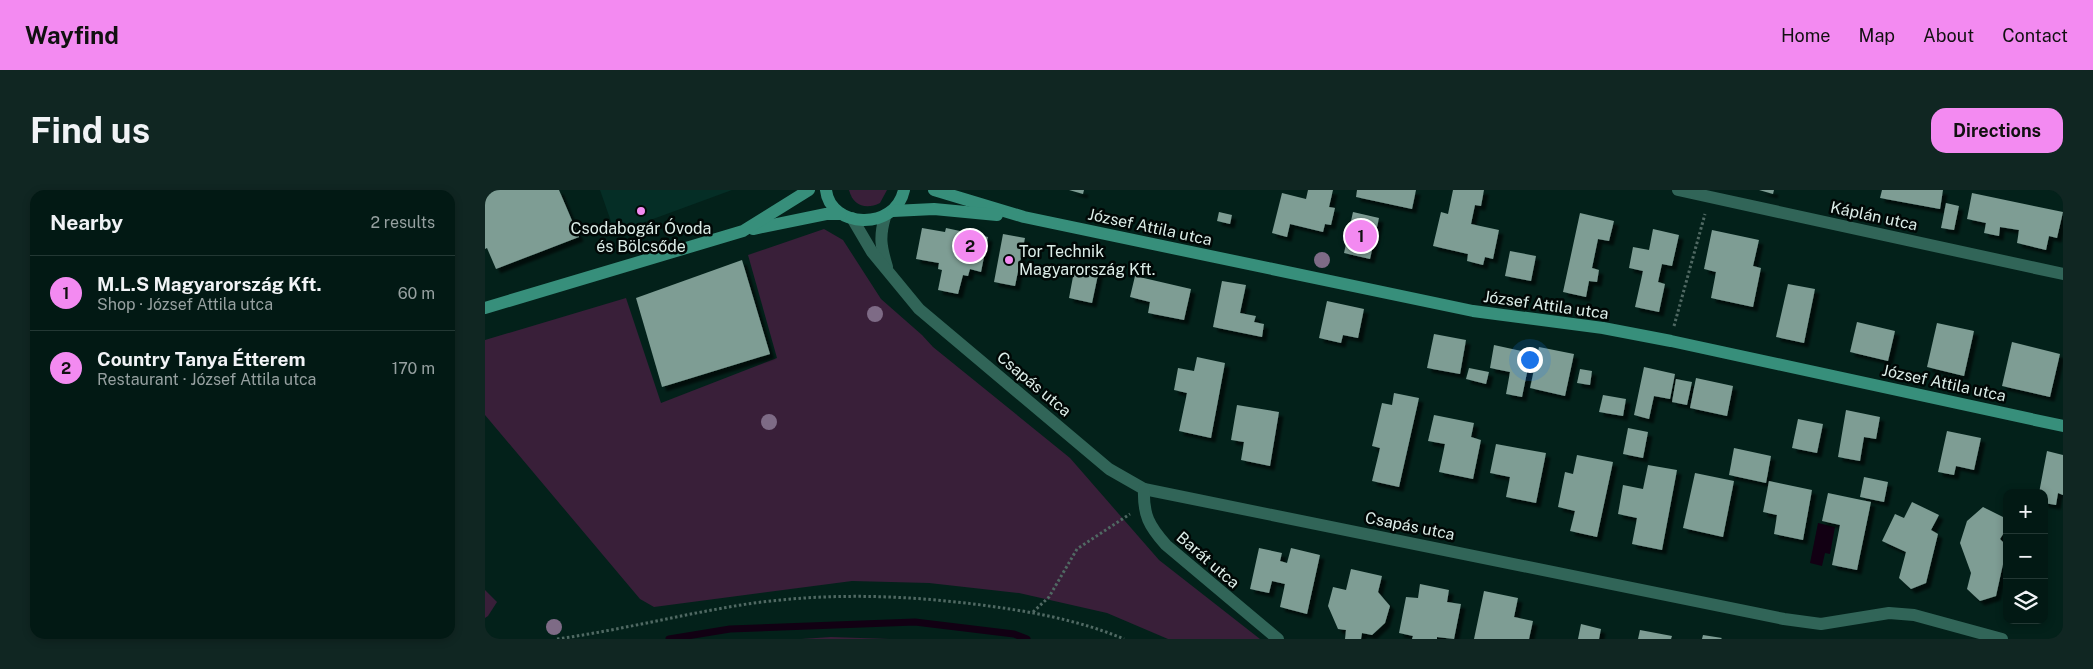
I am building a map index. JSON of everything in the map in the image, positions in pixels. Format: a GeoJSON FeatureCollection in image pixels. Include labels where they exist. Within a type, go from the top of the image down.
{"type":"FeatureCollection","features":[{"type":"Feature","properties":{"kind":"main road"},"geometry":{"type":"LineString","coordinates":[[743,231],[809,190]]}},
{"type":"Feature","properties":{"kind":"main road"},"geometry":{"type":"LineString","coordinates":[[827,190],[830,203],[847,216]]}},
{"type":"Feature","properties":{"kind":"main road"},"geometry":{"type":"LineString","coordinates":[[889,213],[901,201],[904,190]]}},
{"type":"Feature","properties":{"kind":"main road"},"geometry":{"type":"LineString","coordinates":[[934,190],[1024,217]]}},
{"type":"Feature","properties":{"kind":"main road"},"geometry":{"type":"LineString","coordinates":[[485,308],[743,231],[825,214],[847,216],[867,221],[889,213],[933,210],[1024,217]]}},
{"type":"Feature","properties":{"kind":"main road","name":"József Attila utca"},"geometry":{"type":"LineString","coordinates":[[1024,217],[1473,312],[1603,328],[1671,341],[2063,426]]}},
{"type":"Feature","properties":{"kind":"street","name":"Káplán utca"},"geometry":{"type":"LineString","coordinates":[[1677,190],[1711,193],[2063,274]]}},
{"type":"Feature","properties":{"kind":"street","name":"Csapás utca"},"geometry":{"type":"LineString","coordinates":[[887,269],[881,248],[881,233],[889,213]]}},
{"type":"Feature","properties":{"kind":"street","name":"Csapás utca"},"geometry":{"type":"LineString","coordinates":[[847,216],[872,252],[919,309],[1109,469],[1144,489],[1784,619],[1821,624],[1889,613],[1914,615],[2001,639]]}},
{"type":"Feature","properties":{"kind":"street","name":"Barát utca"},"geometry":{"type":"LineString","coordinates":[[1144,489],[1143,505],[1151,528],[1166,545],[1278,639]]}},
{"type":"Feature","properties":{"kind":"path"},"geometry":{"type":"LineString","coordinates":[[1671,341],[1711,193]]}},
{"type":"Feature","properties":{"kind":"path"},"geometry":{"type":"LineString","coordinates":[[1032,612],[1049,597],[1077,549],[1143,505]]}},
{"type":"Feature","properties":{"kind":"path"},"geometry":{"type":"LineString","coordinates":[[557,639],[746,604],[833,596],[921,598],[1032,612],[1066,620],[1124,639]]}},
{"type":"Feature","properties":{"kind":"shaded area","name":"Csodabogár Óvoda és Bölcsőde"},"geometry":{"type":"Polygon","coordinates":[[[600,190],[732,190],[615,233],[600,190]]]}},
{"type":"Feature","properties":{"kind":"shaded area"},"geometry":{"type":"Polygon","coordinates":[[[849,190],[887,190],[880,203],[865,206],[854,200],[849,190]]]}},
{"type":"Feature","properties":{"kind":"shaded area"},"geometry":{"type":"Polygon","coordinates":[[[824,229],[843,240],[881,299],[933,347],[1070,458],[1159,560],[1260,639],[1168,639],[1107,613],[1019,593],[929,583],[852,581],[654,607],[640,599],[485,415],[485,340],[626,298],[661,403],[777,358],[748,255],[824,229]]]}},
{"type":"Feature","properties":{"kind":"shaded area"},"geometry":{"type":"Polygon","coordinates":[[[1818,523],[1835,527],[1830,554],[1825,553],[1822,566],[1810,563],[1818,523]]]}},
{"type":"Feature","properties":{"kind":"shaded area"},"geometry":{"type":"Polygon","coordinates":[[[485,590],[497,602],[485,618],[485,590]]]}},
{"type":"Feature","properties":{"kind":"shaded area"},"geometry":{"type":"Polygon","coordinates":[[[831,637],[890,639],[801,639],[831,637]]]}},
{"type":"Feature","properties":{"kind":"building"},"geometry":{"type":"Polygon","coordinates":[[[485,190],[559,190],[579,237],[496,269],[487,248],[485,249],[485,190]]]}},
{"type":"Feature","properties":{"kind":"building"},"geometry":{"type":"Polygon","coordinates":[[[1069,190],[1084,190],[1083,194],[1069,190]]]}},
{"type":"Feature","properties":{"kind":"building"},"geometry":{"type":"Polygon","coordinates":[[[1308,190],[1333,190],[1329,207],[1335,208],[1331,225],[1325,224],[1323,232],[1290,224],[1287,237],[1272,233],[1282,193],[1306,199],[1308,190]]]}},
{"type":"Feature","properties":{"kind":"building"},"geometry":{"type":"Polygon","coordinates":[[[1357,190],[1416,190],[1412,209],[1356,197],[1357,190]]]}},
{"type":"Feature","properties":{"kind":"building"},"geometry":{"type":"Polygon","coordinates":[[[1453,190],[1484,190],[1481,206],[1475,205],[1471,224],[1499,230],[1493,259],[1485,257],[1483,265],[1467,261],[1468,254],[1433,246],[1441,212],[1448,214],[1453,190]]]}},
{"type":"Feature","properties":{"kind":"building"},"geometry":{"type":"Polygon","coordinates":[[[1759,190],[1774,190],[1773,194],[1759,190]]]}},
{"type":"Feature","properties":{"kind":"building"},"geometry":{"type":"Polygon","coordinates":[[[1882,190],[1943,190],[1940,209],[1880,198],[1882,190]]]}},
{"type":"Feature","properties":{"kind":"building"},"geometry":{"type":"Polygon","coordinates":[[[1972,193],[2063,212],[2057,238],[2049,236],[2046,250],[2017,243],[2019,230],[2000,227],[1999,236],[1984,233],[1986,223],[1967,219],[1972,193]]]}},
{"type":"Feature","properties":{"kind":"building"},"geometry":{"type":"Polygon","coordinates":[[[1946,203],[1959,206],[1954,230],[1941,228],[1946,203]]]}},
{"type":"Feature","properties":{"kind":"building"},"geometry":{"type":"Polygon","coordinates":[[[1219,212],[1232,215],[1230,224],[1217,221],[1219,212]]]}},
{"type":"Feature","properties":{"kind":"building"},"geometry":{"type":"Polygon","coordinates":[[[1353,212],[1379,218],[1370,259],[1344,253],[1353,212]]]}},
{"type":"Feature","properties":{"kind":"building"},"geometry":{"type":"Polygon","coordinates":[[[1580,213],[1614,221],[1609,241],[1598,239],[1592,268],[1599,270],[1597,282],[1589,281],[1586,297],[1563,292],[1580,213]]]}},
{"type":"Feature","properties":{"kind":"building"},"geometry":{"type":"Polygon","coordinates":[[[922,228],[945,232],[946,228],[988,237],[981,272],[970,269],[968,276],[963,275],[958,294],[938,290],[942,270],[938,269],[939,263],[916,259],[922,228]]]}},
{"type":"Feature","properties":{"kind":"building"},"geometry":{"type":"Polygon","coordinates":[[[1653,229],[1679,235],[1672,266],[1662,264],[1658,282],[1665,284],[1659,312],[1635,307],[1643,271],[1629,268],[1633,247],[1649,250],[1653,229]]]}},
{"type":"Feature","properties":{"kind":"building"},"geometry":{"type":"Polygon","coordinates":[[[1712,230],[1759,240],[1753,266],[1761,268],[1753,307],[1711,298],[1716,272],[1704,269],[1712,230]]]}},
{"type":"Feature","properties":{"kind":"building","name":"Tor Technik Magyarország Kft."},"geometry":{"type":"Polygon","coordinates":[[[1003,234],[1025,238],[1015,286],[994,282],[1003,234]]]}},
{"type":"Feature","properties":{"kind":"building"},"geometry":{"type":"Polygon","coordinates":[[[1510,251],[1536,256],[1531,281],[1505,276],[1510,251]]]}},
{"type":"Feature","properties":{"kind":"building"},"geometry":{"type":"Polygon","coordinates":[[[742,260],[770,354],[662,387],[636,298],[742,260]]]}},
{"type":"Feature","properties":{"kind":"building"},"geometry":{"type":"Polygon","coordinates":[[[1075,266],[1099,270],[1092,303],[1069,298],[1075,266]]]}},
{"type":"Feature","properties":{"kind":"building"},"geometry":{"type":"Polygon","coordinates":[[[1135,276],[1191,289],[1184,320],[1148,313],[1150,302],[1130,297],[1135,276]]]}},
{"type":"Feature","properties":{"kind":"building"},"geometry":{"type":"Polygon","coordinates":[[[1222,281],[1246,285],[1240,313],[1256,316],[1254,322],[1264,324],[1262,337],[1213,327],[1222,281]]]}},
{"type":"Feature","properties":{"kind":"building"},"geometry":{"type":"Polygon","coordinates":[[[1788,284],[1815,289],[1804,343],[1776,337],[1788,284]]]}},
{"type":"Feature","properties":{"kind":"building"},"geometry":{"type":"Polygon","coordinates":[[[1327,301],[1364,309],[1358,338],[1343,335],[1341,343],[1319,338],[1327,301]]]}},
{"type":"Feature","properties":{"kind":"building"},"geometry":{"type":"Polygon","coordinates":[[[1857,322],[1895,331],[1888,361],[1850,352],[1857,322]]]}},
{"type":"Feature","properties":{"kind":"building"},"geometry":{"type":"Polygon","coordinates":[[[1937,323],[1974,331],[1964,376],[1927,367],[1937,323]]]}},
{"type":"Feature","properties":{"kind":"building"},"geometry":{"type":"Polygon","coordinates":[[[1434,334],[1466,340],[1460,374],[1427,368],[1434,334]]]}},
{"type":"Feature","properties":{"kind":"building"},"geometry":{"type":"Polygon","coordinates":[[[2012,342],[2060,354],[2050,397],[2002,386],[2012,342]]]}},
{"type":"Feature","properties":{"kind":"building"},"geometry":{"type":"Polygon","coordinates":[[[1494,345],[1531,353],[1522,397],[1506,394],[1510,372],[1490,368],[1494,345]]]}},
{"type":"Feature","properties":{"kind":"building"},"geometry":{"type":"Polygon","coordinates":[[[1539,347],[1574,354],[1565,396],[1530,388],[1539,347]]]}},
{"type":"Feature","properties":{"kind":"building"},"geometry":{"type":"Polygon","coordinates":[[[1197,357],[1225,363],[1211,438],[1179,431],[1187,393],[1174,390],[1178,368],[1194,371],[1197,357]]]}},
{"type":"Feature","properties":{"kind":"building"},"geometry":{"type":"Polygon","coordinates":[[[1644,367],[1675,374],[1670,399],[1654,396],[1649,419],[1634,415],[1644,367]]]}},
{"type":"Feature","properties":{"kind":"building"},"geometry":{"type":"Polygon","coordinates":[[[1469,368],[1489,372],[1486,384],[1466,379],[1469,368]]]}},
{"type":"Feature","properties":{"kind":"building"},"geometry":{"type":"Polygon","coordinates":[[[1580,369],[1592,371],[1590,385],[1577,383],[1580,369]]]}},
{"type":"Feature","properties":{"kind":"building"},"geometry":{"type":"Polygon","coordinates":[[[1696,378],[1733,386],[1727,416],[1690,408],[1696,378]]]}},
{"type":"Feature","properties":{"kind":"building"},"geometry":{"type":"Polygon","coordinates":[[[1676,379],[1692,382],[1687,405],[1672,402],[1676,379]]]}},
{"type":"Feature","properties":{"kind":"building"},"geometry":{"type":"Polygon","coordinates":[[[1394,393],[1419,398],[1399,487],[1372,481],[1380,448],[1372,446],[1382,403],[1392,405],[1394,393]]]}},
{"type":"Feature","properties":{"kind":"building"},"geometry":{"type":"Polygon","coordinates":[[[1603,395],[1626,399],[1623,416],[1599,412],[1603,395]]]}},
{"type":"Feature","properties":{"kind":"building"},"geometry":{"type":"Polygon","coordinates":[[[1237,405],[1279,412],[1270,466],[1241,460],[1244,442],[1231,440],[1237,405]]]}},
{"type":"Feature","properties":{"kind":"building"},"geometry":{"type":"Polygon","coordinates":[[[1846,410],[1880,417],[1876,439],[1864,437],[1860,461],[1838,457],[1846,410]]]}},
{"type":"Feature","properties":{"kind":"building"},"geometry":{"type":"Polygon","coordinates":[[[1434,415],[1474,423],[1471,437],[1481,440],[1473,479],[1439,472],[1445,444],[1428,441],[1434,415]]]}},
{"type":"Feature","properties":{"kind":"building"},"geometry":{"type":"Polygon","coordinates":[[[1798,419],[1823,424],[1817,453],[1792,448],[1798,419]]]}},
{"type":"Feature","properties":{"kind":"building"},"geometry":{"type":"Polygon","coordinates":[[[1628,428],[1648,432],[1643,458],[1623,454],[1628,428]]]}},
{"type":"Feature","properties":{"kind":"building"},"geometry":{"type":"Polygon","coordinates":[[[1947,431],[1981,438],[1974,470],[1956,466],[1954,475],[1938,472],[1947,431]]]}},
{"type":"Feature","properties":{"kind":"building"},"geometry":{"type":"Polygon","coordinates":[[[1496,444],[1546,453],[1536,503],[1506,497],[1510,477],[1490,473],[1496,444]]]}},
{"type":"Feature","properties":{"kind":"building"},"geometry":{"type":"Polygon","coordinates":[[[1734,448],[1771,456],[1766,483],[1729,475],[1734,448]]]}},
{"type":"Feature","properties":{"kind":"building"},"geometry":{"type":"Polygon","coordinates":[[[2047,451],[2063,455],[2063,495],[2058,493],[2056,505],[2048,504],[2048,489],[2040,489],[2047,451]]]}},
{"type":"Feature","properties":{"kind":"building"},"geometry":{"type":"Polygon","coordinates":[[[1577,455],[1613,462],[1597,537],[1570,531],[1575,511],[1558,507],[1565,472],[1573,474],[1577,455]]]}},
{"type":"Feature","properties":{"kind":"building"},"geometry":{"type":"Polygon","coordinates":[[[1648,465],[1677,470],[1662,550],[1632,544],[1637,518],[1618,514],[1623,485],[1643,489],[1648,465]]]}},
{"type":"Feature","properties":{"kind":"building"},"geometry":{"type":"Polygon","coordinates":[[[1695,473],[1734,481],[1723,537],[1683,528],[1695,473]]]}},
{"type":"Feature","properties":{"kind":"building"},"geometry":{"type":"Polygon","coordinates":[[[1864,477],[1888,482],[1884,502],[1860,497],[1864,477]]]}},
{"type":"Feature","properties":{"kind":"building"},"geometry":{"type":"Polygon","coordinates":[[[1769,481],[1812,490],[1803,540],[1774,534],[1777,515],[1763,512],[1769,481]]]}},
{"type":"Feature","properties":{"kind":"building"},"geometry":{"type":"Polygon","coordinates":[[[1828,493],[1871,502],[1857,570],[1832,565],[1840,525],[1822,521],[1828,493]]]}},
{"type":"Feature","properties":{"kind":"building"},"geometry":{"type":"Polygon","coordinates":[[[1912,502],[1939,515],[1931,530],[1938,534],[1926,583],[1911,589],[1899,578],[1906,552],[1882,541],[1895,514],[1904,518],[1912,502]]]}},
{"type":"Feature","properties":{"kind":"building"},"geometry":{"type":"Polygon","coordinates":[[[1983,507],[2003,517],[2003,534],[2000,539],[2003,542],[2003,564],[1996,596],[1980,601],[1967,589],[1971,573],[1960,543],[1967,521],[1983,507]]]}},
{"type":"Feature","properties":{"kind":"building"},"geometry":{"type":"Polygon","coordinates":[[[1259,548],[1282,553],[1280,561],[1287,563],[1291,548],[1320,555],[1307,614],[1280,607],[1285,584],[1272,581],[1269,593],[1250,589],[1259,548]]]}},
{"type":"Feature","properties":{"kind":"building"},"geometry":{"type":"Polygon","coordinates":[[[1351,569],[1382,576],[1378,592],[1390,606],[1385,623],[1372,635],[1362,633],[1361,639],[1345,639],[1346,630],[1338,629],[1328,606],[1333,587],[1346,590],[1351,569]]]}},
{"type":"Feature","properties":{"kind":"building"},"geometry":{"type":"Polygon","coordinates":[[[1420,584],[1449,590],[1447,602],[1461,604],[1454,639],[1437,637],[1437,639],[1412,639],[1413,636],[1399,633],[1406,597],[1418,598],[1420,584]]]}},
{"type":"Feature","properties":{"kind":"building"},"geometry":{"type":"Polygon","coordinates":[[[1484,591],[1518,598],[1514,617],[1533,621],[1529,639],[1474,639],[1484,591]]]}},
{"type":"Feature","properties":{"kind":"building"},"geometry":{"type":"Polygon","coordinates":[[[1581,624],[1601,629],[1599,639],[1578,639],[1581,624]]]}},
{"type":"Feature","properties":{"kind":"building"},"geometry":{"type":"Polygon","coordinates":[[[1640,630],[1672,636],[1671,639],[1638,639],[1640,630]]]}},
{"type":"Feature","properties":{"kind":"building"},"geometry":{"type":"Polygon","coordinates":[[[1703,635],[1722,638],[1702,639],[1703,635]]]}},
{"type":"Feature","properties":{"kind":"waterway"},"geometry":{"type":"LineString","coordinates":[[669,639],[730,629],[915,622],[1014,634],[1027,639]]}},
{"type":"Feature","properties":{"kind":"place","name":"Csodabogár Óvoda és Bölcsőde"},"geometry":{"type":"Point","coordinates":[641,211]}},
{"type":"Feature","properties":{"kind":"place","name":"M.L.S Magyarország Kft."},"geometry":{"type":"Point","coordinates":[1361,236]}},
{"type":"Feature","properties":{"kind":"place","name":"Country Tanya Étterem"},"geometry":{"type":"Point","coordinates":[970,246]}},
{"type":"Feature","properties":{"kind":"place","name":"Tor Technik Magyarország Kft."},"geometry":{"type":"Point","coordinates":[1009,260]}}]}
